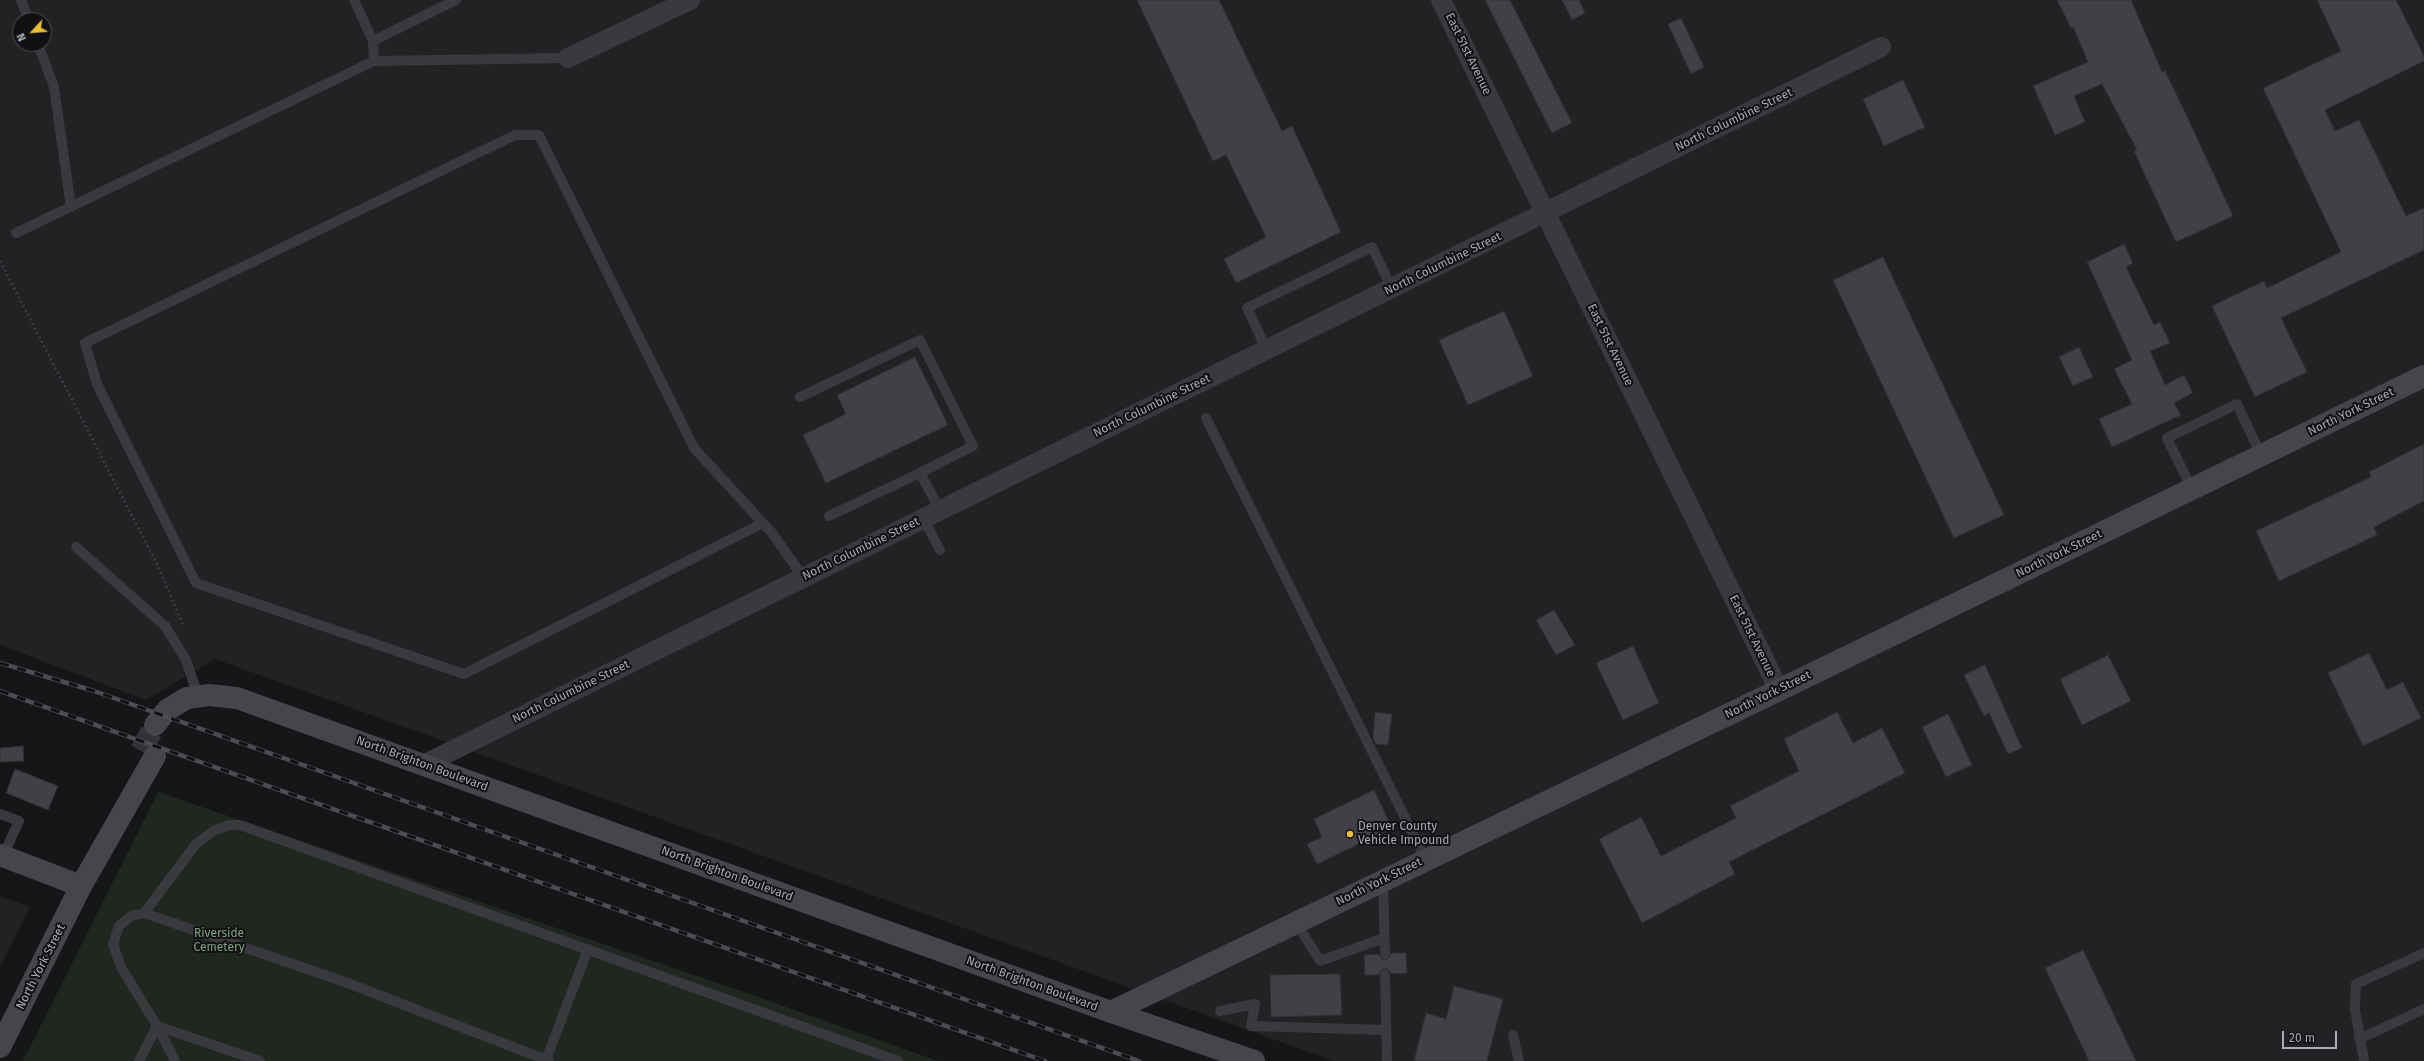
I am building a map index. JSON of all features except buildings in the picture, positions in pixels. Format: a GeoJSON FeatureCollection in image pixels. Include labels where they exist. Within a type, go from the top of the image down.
{"type":"FeatureCollection","features":[{"type":"Feature","properties":{"kind":"main road","name":"North York Street"},"geometry":{"type":"LineString","coordinates":[[1111,1012],[1779,690],[2424,376]]}},
{"type":"Feature","properties":{"kind":"main road","name":"North Brighton Boulevard"},"geometry":{"type":"LineString","coordinates":[[161,727],[171,707],[198,696],[216,694],[237,698],[1111,1012],[1254,1061]]}},
{"type":"Feature","properties":{"kind":"main road"},"geometry":{"type":"LineString","coordinates":[[2,856],[81,886],[111,831],[148,753]]}},
{"type":"Feature","properties":{"kind":"main road","name":"North York Street"},"geometry":{"type":"LineString","coordinates":[[0,1047],[81,886]]}},
{"type":"Feature","properties":{"kind":"street"},"geometry":{"type":"LineString","coordinates":[[568,58],[690,0]]}},
{"type":"Feature","properties":{"kind":"street","name":"East 51st Avenue"},"geometry":{"type":"LineString","coordinates":[[1441,0],[1779,690]]}},
{"type":"Feature","properties":{"kind":"street","name":"North Columbine Street"},"geometry":{"type":"LineString","coordinates":[[423,765],[1266,348],[1392,290],[1881,47]]}},
{"type":"Feature","properties":{"kind":"lane"},"geometry":{"type":"LineString","coordinates":[[21,0],[26,12]]}},
{"type":"Feature","properties":{"kind":"lane"},"geometry":{"type":"LineString","coordinates":[[354,0],[373,41],[374,61]]}},
{"type":"Feature","properties":{"kind":"lane"},"geometry":{"type":"LineString","coordinates":[[373,41],[456,0]]}},
{"type":"Feature","properties":{"kind":"lane"},"geometry":{"type":"LineString","coordinates":[[41,52],[54,87],[70,207]]}},
{"type":"Feature","properties":{"kind":"lane"},"geometry":{"type":"LineString","coordinates":[[16,233],[374,61],[568,58]]}},
{"type":"Feature","properties":{"kind":"lane"},"geometry":{"type":"LineString","coordinates":[[762,523],[464,674],[196,583],[96,384],[85,343],[515,135],[539,135],[694,448],[762,523],[803,577]]}},
{"type":"Feature","properties":{"kind":"lane"},"geometry":{"type":"LineString","coordinates":[[1266,348],[1247,308],[1372,247],[1392,290]]}},
{"type":"Feature","properties":{"kind":"lane"},"geometry":{"type":"LineString","coordinates":[[800,397],[920,340],[973,446],[829,516]]}},
{"type":"Feature","properties":{"kind":"lane"},"geometry":{"type":"LineString","coordinates":[[2192,489],[2166,438],[2237,404],[2261,455]]}},
{"type":"Feature","properties":{"kind":"lane"},"geometry":{"type":"LineString","coordinates":[[1206,418],[1426,860]]}},
{"type":"Feature","properties":{"kind":"lane"},"geometry":{"type":"LineString","coordinates":[[920,473],[932,514],[940,550]]}},
{"type":"Feature","properties":{"kind":"lane"},"geometry":{"type":"LineString","coordinates":[[76,547],[165,626],[185,658],[198,696]]}},
{"type":"Feature","properties":{"kind":"lane"},"geometry":{"type":"LineString","coordinates":[[0,814],[19,821],[2,856]]}},
{"type":"Feature","properties":{"kind":"lane"},"geometry":{"type":"LineString","coordinates":[[144,913],[196,844],[215,830],[229,825],[240,825],[898,1061]]}},
{"type":"Feature","properties":{"kind":"lane"},"geometry":{"type":"LineString","coordinates":[[1383,880],[1385,954]]}},
{"type":"Feature","properties":{"kind":"lane"},"geometry":{"type":"LineString","coordinates":[[175,1061],[157,1026],[121,967],[113,944],[119,926],[131,916],[144,913],[345,982],[548,1060],[588,949]]}},
{"type":"Feature","properties":{"kind":"lane"},"geometry":{"type":"LineString","coordinates":[[1296,922],[1320,961],[1384,938]]}},
{"type":"Feature","properties":{"kind":"lane"},"geometry":{"type":"LineString","coordinates":[[2364,1061],[2355,1009],[2356,984],[2424,953]]}},
{"type":"Feature","properties":{"kind":"lane"},"geometry":{"type":"LineString","coordinates":[[1385,974],[1387,1061]]}},
{"type":"Feature","properties":{"kind":"lane"},"geometry":{"type":"LineString","coordinates":[[1220,1011],[1254,1004],[1251,1026],[1386,1030]]}},
{"type":"Feature","properties":{"kind":"lane"},"geometry":{"type":"LineString","coordinates":[[2359,1039],[2424,1009]]}},
{"type":"Feature","properties":{"kind":"lane"},"geometry":{"type":"LineString","coordinates":[[138,1061],[157,1026]]}},
{"type":"Feature","properties":{"kind":"lane"},"geometry":{"type":"LineString","coordinates":[[157,1026],[260,1061]]}},
{"type":"Feature","properties":{"kind":"lane"},"geometry":{"type":"LineString","coordinates":[[1513,1035],[1518,1061]]}},
{"type":"Feature","properties":{"kind":"path"},"geometry":{"type":"LineString","coordinates":[[0,261],[157,564],[184,627]]}},
{"type":"Feature","properties":{"kind":"shaded area"},"geometry":{"type":"Polygon","coordinates":[[[0,0],[2424,0],[2424,1061],[1334,1061],[215,659],[146,700],[0,645],[0,0]]]}},
{"type":"Feature","properties":{"kind":"shaded area"},"geometry":{"type":"Polygon","coordinates":[[[0,896],[30,907],[0,967],[0,896]]]}},
{"type":"Feature","properties":{"kind":"green space","name":"Riverside Cemetery"},"geometry":{"type":"Polygon","coordinates":[[[158,792],[741,991],[938,1061],[23,1061],[158,792]]]}},
{"type":"Feature","properties":{"kind":"tunnel"},"geometry":{"type":"LineString","coordinates":[[141,751],[155,725]]}},
{"type":"Feature","properties":{"kind":"railway"},"geometry":{"type":"LineString","coordinates":[[0,663],[94,691],[1139,1061]]}},
{"type":"Feature","properties":{"kind":"railway"},"geometry":{"type":"LineString","coordinates":[[0,691],[1045,1061]]}},
{"type":"Feature","properties":{"kind":"place","name":"Denver County Vehicle Impound"},"geometry":{"type":"Point","coordinates":[1350,834]}}]}
